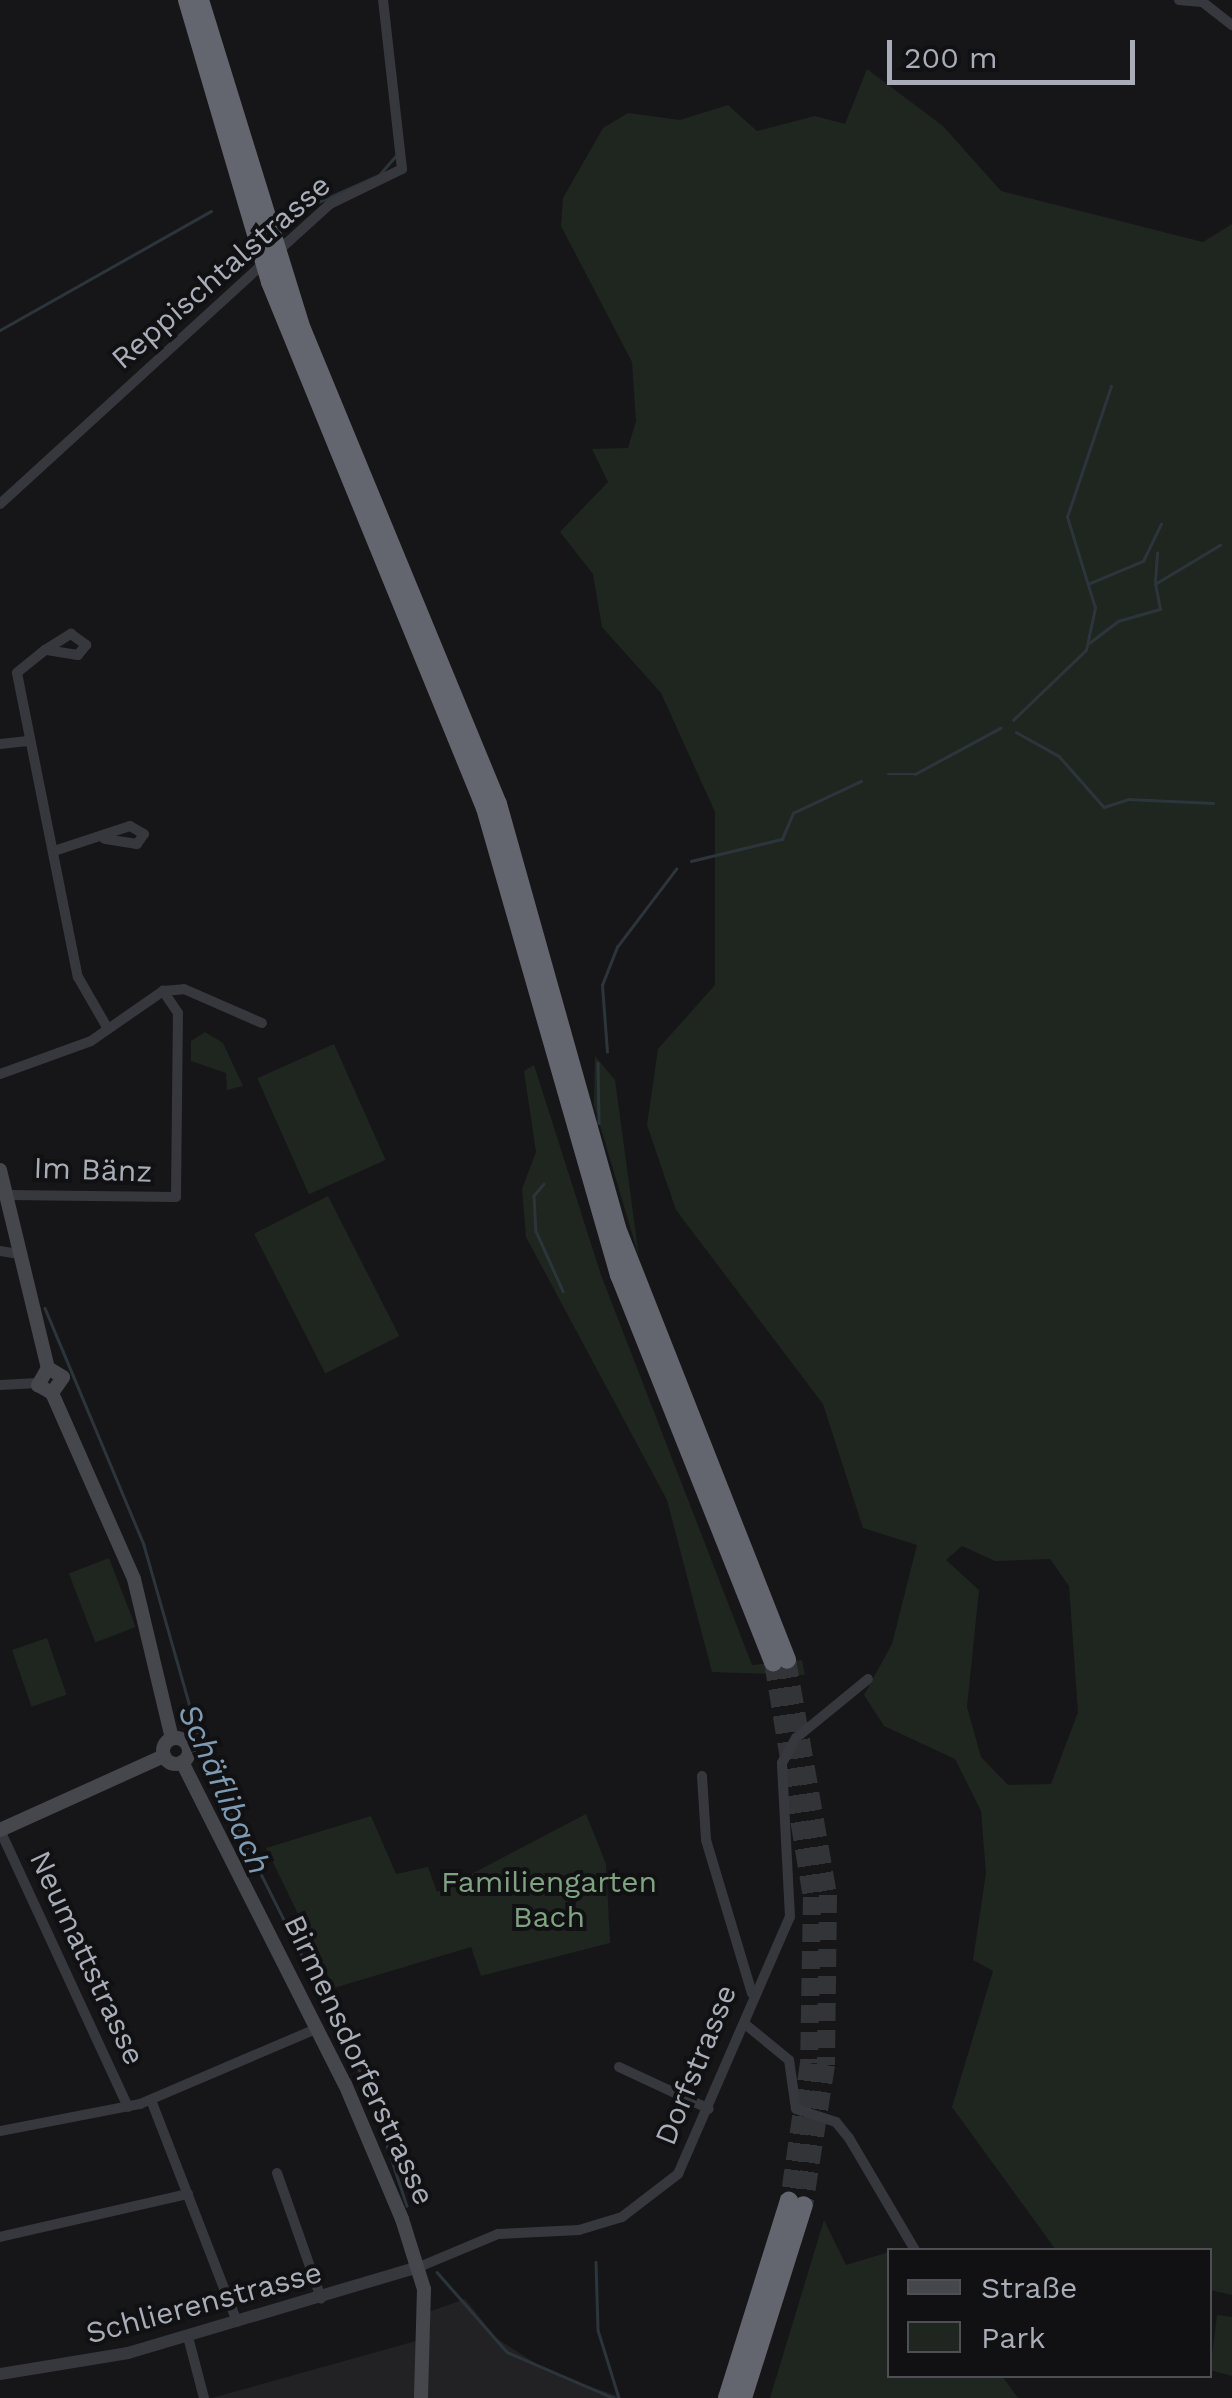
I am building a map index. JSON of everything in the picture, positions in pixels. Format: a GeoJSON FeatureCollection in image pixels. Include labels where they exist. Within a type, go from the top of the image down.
{"type":"FeatureCollection","features":[{"type":"Feature","properties":{"kind":"highway"},"geometry":{"type":"LineString","coordinates":[[176,0],[196,33]]}},
{"type":"Feature","properties":{"kind":"highway"},"geometry":{"type":"LineString","coordinates":[[187,0],[276,299],[485,808],[619,1275],[780,1661],[617,1228],[498,804],[302,329],[200,0]]}},
{"type":"Feature","properties":{"kind":"highway"},"geometry":{"type":"LineString","coordinates":[[723,2397],[797,2202],[745,2398]]}},
{"type":"Feature","properties":{"kind":"main road","name":"Birmensdorferstrasse"},"geometry":{"type":"LineString","coordinates":[[0,1170],[9,1194],[18,1254],[48,1368],[63,1377],[52,1393],[143,1606],[172,1738],[188,1745],[182,1762],[318,2028],[418,2267],[421,2398]]}},
{"type":"Feature","properties":{"kind":"main road"},"geometry":{"type":"LineString","coordinates":[[48,1368],[38,1383],[52,1393]]}},
{"type":"Feature","properties":{"kind":"main road"},"geometry":{"type":"LineString","coordinates":[[0,1830],[164,1756],[172,1738]]}},
{"type":"Feature","properties":{"kind":"main road"},"geometry":{"type":"LineString","coordinates":[[164,1756],[182,1762]]}},
{"type":"Feature","properties":{"kind":"street","name":"Reppischtalstrasse"},"geometry":{"type":"LineString","coordinates":[[0,504],[330,204],[392,179],[405,162],[383,0]]}},
{"type":"Feature","properties":{"kind":"street"},"geometry":{"type":"LineString","coordinates":[[1179,0],[1201,1],[1232,25]]}},
{"type":"Feature","properties":{"kind":"street"},"geometry":{"type":"LineString","coordinates":[[45,650],[17,674],[28,741],[78,976],[108,1029]]}},
{"type":"Feature","properties":{"kind":"street"},"geometry":{"type":"LineString","coordinates":[[0,744],[28,741]]}},
{"type":"Feature","properties":{"kind":"street"},"geometry":{"type":"LineString","coordinates":[[54,851],[104,839]]}},
{"type":"Feature","properties":{"kind":"street"},"geometry":{"type":"LineString","coordinates":[[0,1074],[108,1029],[163,992],[184,989],[262,1023]]}},
{"type":"Feature","properties":{"kind":"street","name":"Im Bänz"},"geometry":{"type":"LineString","coordinates":[[9,1194],[176,1198],[178,1012],[163,992]]}},
{"type":"Feature","properties":{"kind":"street"},"geometry":{"type":"LineString","coordinates":[[0,1251],[18,1254]]}},
{"type":"Feature","properties":{"kind":"street"},"geometry":{"type":"LineString","coordinates":[[0,1385],[38,1383]]}},
{"type":"Feature","properties":{"kind":"street","name":"Dorfstrasse"},"geometry":{"type":"LineString","coordinates":[[418,2267],[498,2234],[580,2230],[622,2217],[678,2174],[709,2109],[718,2066],[745,2024],[752,1993],[790,1917],[782,1763],[796,1738],[868,1678]]}},
{"type":"Feature","properties":{"kind":"street"},"geometry":{"type":"LineString","coordinates":[[702,1776],[706,1840],[752,1993]]}},
{"type":"Feature","properties":{"kind":"street","name":"Neumattstrasse"},"geometry":{"type":"LineString","coordinates":[[0,1830],[128,2107]]}},
{"type":"Feature","properties":{"kind":"street"},"geometry":{"type":"LineString","coordinates":[[745,2024],[788,2060],[796,2108],[836,2122],[849,2138],[914,2248]]}},
{"type":"Feature","properties":{"kind":"street"},"geometry":{"type":"LineString","coordinates":[[0,2131],[151,2100],[318,2028]]}},
{"type":"Feature","properties":{"kind":"street"},"geometry":{"type":"LineString","coordinates":[[619,2067],[709,2109]]}},
{"type":"Feature","properties":{"kind":"street","name":"Neumattstrasse"},"geometry":{"type":"LineString","coordinates":[[151,2100],[237,2322]]}},
{"type":"Feature","properties":{"kind":"street"},"geometry":{"type":"LineString","coordinates":[[277,2173],[321,2298]]}},
{"type":"Feature","properties":{"kind":"street"},"geometry":{"type":"LineString","coordinates":[[0,2238],[188,2194]]}},
{"type":"Feature","properties":{"kind":"street","name":"Schlierenstrasse"},"geometry":{"type":"LineString","coordinates":[[0,2374],[188,2337],[418,2267]]}},
{"type":"Feature","properties":{"kind":"street"},"geometry":{"type":"LineString","coordinates":[[188,2337],[204,2398]]}},
{"type":"Feature","properties":{"kind":"shaded area"},"geometry":{"type":"Polygon","coordinates":[[[465,2299],[496,2338],[549,2372],[623,2398],[212,2398],[416,2341],[417,2316],[465,2299]]]}},
{"type":"Feature","properties":{"kind":"green space"},"geometry":{"type":"Polygon","coordinates":[[[867,69],[943,126],[1001,191],[1203,242],[1232,224],[1232,2295],[1212,2290],[1212,2248],[1055,2248],[952,2107],[993,1971],[973,1960],[986,1873],[981,1811],[955,1759],[884,1726],[864,1695],[892,1644],[917,1545],[863,1528],[823,1404],[676,1210],[647,1125],[658,1049],[715,985],[715,812],[661,693],[602,627],[593,574],[560,532],[608,482],[592,449],[628,448],[636,421],[632,362],[561,226],[563,198],[603,128],[628,113],[680,120],[728,105],[757,131],[815,116],[845,124],[867,69]],[[962,1546],[946,1560],[979,1590],[967,1707],[981,1757],[1008,1785],[1051,1784],[1078,1712],[1069,1586],[1050,1559],[995,1561],[962,1546]]]}},
{"type":"Feature","properties":{"kind":"green space"},"geometry":{"type":"Polygon","coordinates":[[[205,1032],[223,1043],[243,1086],[227,1090],[226,1073],[191,1061],[191,1041],[205,1032]]]}},
{"type":"Feature","properties":{"kind":"green space"},"geometry":{"type":"Polygon","coordinates":[[[334,1044],[386,1160],[309,1194],[257,1078],[334,1044]]]}},
{"type":"Feature","properties":{"kind":"green space"},"geometry":{"type":"Polygon","coordinates":[[[595,1056],[615,1080],[639,1257],[594,1105],[595,1056]]]}},
{"type":"Feature","properties":{"kind":"green space"},"geometry":{"type":"Polygon","coordinates":[[[534,1065],[601,1275],[752,1665],[802,1660],[805,1675],[712,1672],[667,1500],[526,1237],[522,1189],[536,1152],[524,1071],[534,1065]]]}},
{"type":"Feature","properties":{"kind":"green space"},"geometry":{"type":"Polygon","coordinates":[[[328,1196],[399,1336],[325,1374],[254,1234],[328,1196]]]}},
{"type":"Feature","properties":{"kind":"green space"},"geometry":{"type":"Polygon","coordinates":[[[109,1558],[136,1627],[95,1642],[69,1573],[109,1558]]]}},
{"type":"Feature","properties":{"kind":"green space"},"geometry":{"type":"Polygon","coordinates":[[[47,1638],[67,1695],[32,1707],[12,1650],[47,1638]]]}},
{"type":"Feature","properties":{"kind":"green space","name":"Familiengarten Bach"},"geometry":{"type":"Polygon","coordinates":[[[586,1814],[606,1864],[610,1943],[481,1976],[471,1947],[334,1988],[266,1848],[371,1816],[396,1874],[428,1867],[437,1892],[586,1814]]]}},
{"type":"Feature","properties":{"kind":"green space"},"geometry":{"type":"Polygon","coordinates":[[[824,2220],[846,2265],[887,2253],[887,2378],[1003,2378],[1018,2398],[770,2398],[824,2220]]]}},
{"type":"Feature","properties":{"kind":"green space"},"geometry":{"type":"Polygon","coordinates":[[[1217,2315],[1232,2317],[1232,2376],[1212,2371],[1217,2315]]]}},
{"type":"Feature","properties":{"kind":"waterway"},"geometry":{"type":"LineString","coordinates":[[303,209],[379,175],[397,154]]}},
{"type":"Feature","properties":{"kind":"waterway"},"geometry":{"type":"LineString","coordinates":[[0,330],[211,211]]}},
{"type":"Feature","properties":{"kind":"waterway"},"geometry":{"type":"LineString","coordinates":[[1013,720],[1086,650],[1095,608],[1067,517],[1111,386]]}},
{"type":"Feature","properties":{"kind":"waterway"},"geometry":{"type":"LineString","coordinates":[[1088,584],[1143,561],[1161,524]]}},
{"type":"Feature","properties":{"kind":"waterway"},"geometry":{"type":"LineString","coordinates":[[1089,643],[1118,621],[1160,609],[1155,584],[1220,545]]}},
{"type":"Feature","properties":{"kind":"waterway"},"geometry":{"type":"LineString","coordinates":[[1155,582],[1157,553]]}},
{"type":"Feature","properties":{"kind":"waterway"},"geometry":{"type":"LineString","coordinates":[[888,774],[915,774],[1000,728]]}},
{"type":"Feature","properties":{"kind":"waterway"},"geometry":{"type":"LineString","coordinates":[[1016,732],[1059,756],[1104,807],[1128,799],[1213,803]]}},
{"type":"Feature","properties":{"kind":"waterway"},"geometry":{"type":"LineString","coordinates":[[691,861],[782,839],[793,813],[861,781]]}},
{"type":"Feature","properties":{"kind":"waterway"},"geometry":{"type":"LineString","coordinates":[[607,1052],[602,985],[617,947],[676,869]]}},
{"type":"Feature","properties":{"kind":"waterway"},"geometry":{"type":"LineString","coordinates":[[598,1063],[599,1123]]}},
{"type":"Feature","properties":{"kind":"waterway"},"geometry":{"type":"LineString","coordinates":[[544,1184],[534,1196],[536,1231],[563,1291]]}},
{"type":"Feature","properties":{"kind":"waterway","name":"Schäflibach"},"geometry":{"type":"LineString","coordinates":[[45,1308],[144,1545],[207,1766],[367,2085],[407,2206]]}},
{"type":"Feature","properties":{"kind":"waterway"},"geometry":{"type":"LineString","coordinates":[[596,2262],[598,2330],[619,2398]]}},
{"type":"Feature","properties":{"kind":"waterway","name":"Schäflibach"},"geometry":{"type":"LineString","coordinates":[[437,2272],[507,2352],[614,2398]]}},
{"type":"Feature","properties":{"kind":"tunnel"},"geometry":{"type":"LineString","coordinates":[[787,1660],[828,1895],[826,2065],[804,2205]]}},
{"type":"Feature","properties":{"kind":"tunnel"},"geometry":{"type":"LineString","coordinates":[[773,1662],[812,1897],[809,2063],[789,2200]]}}]}
